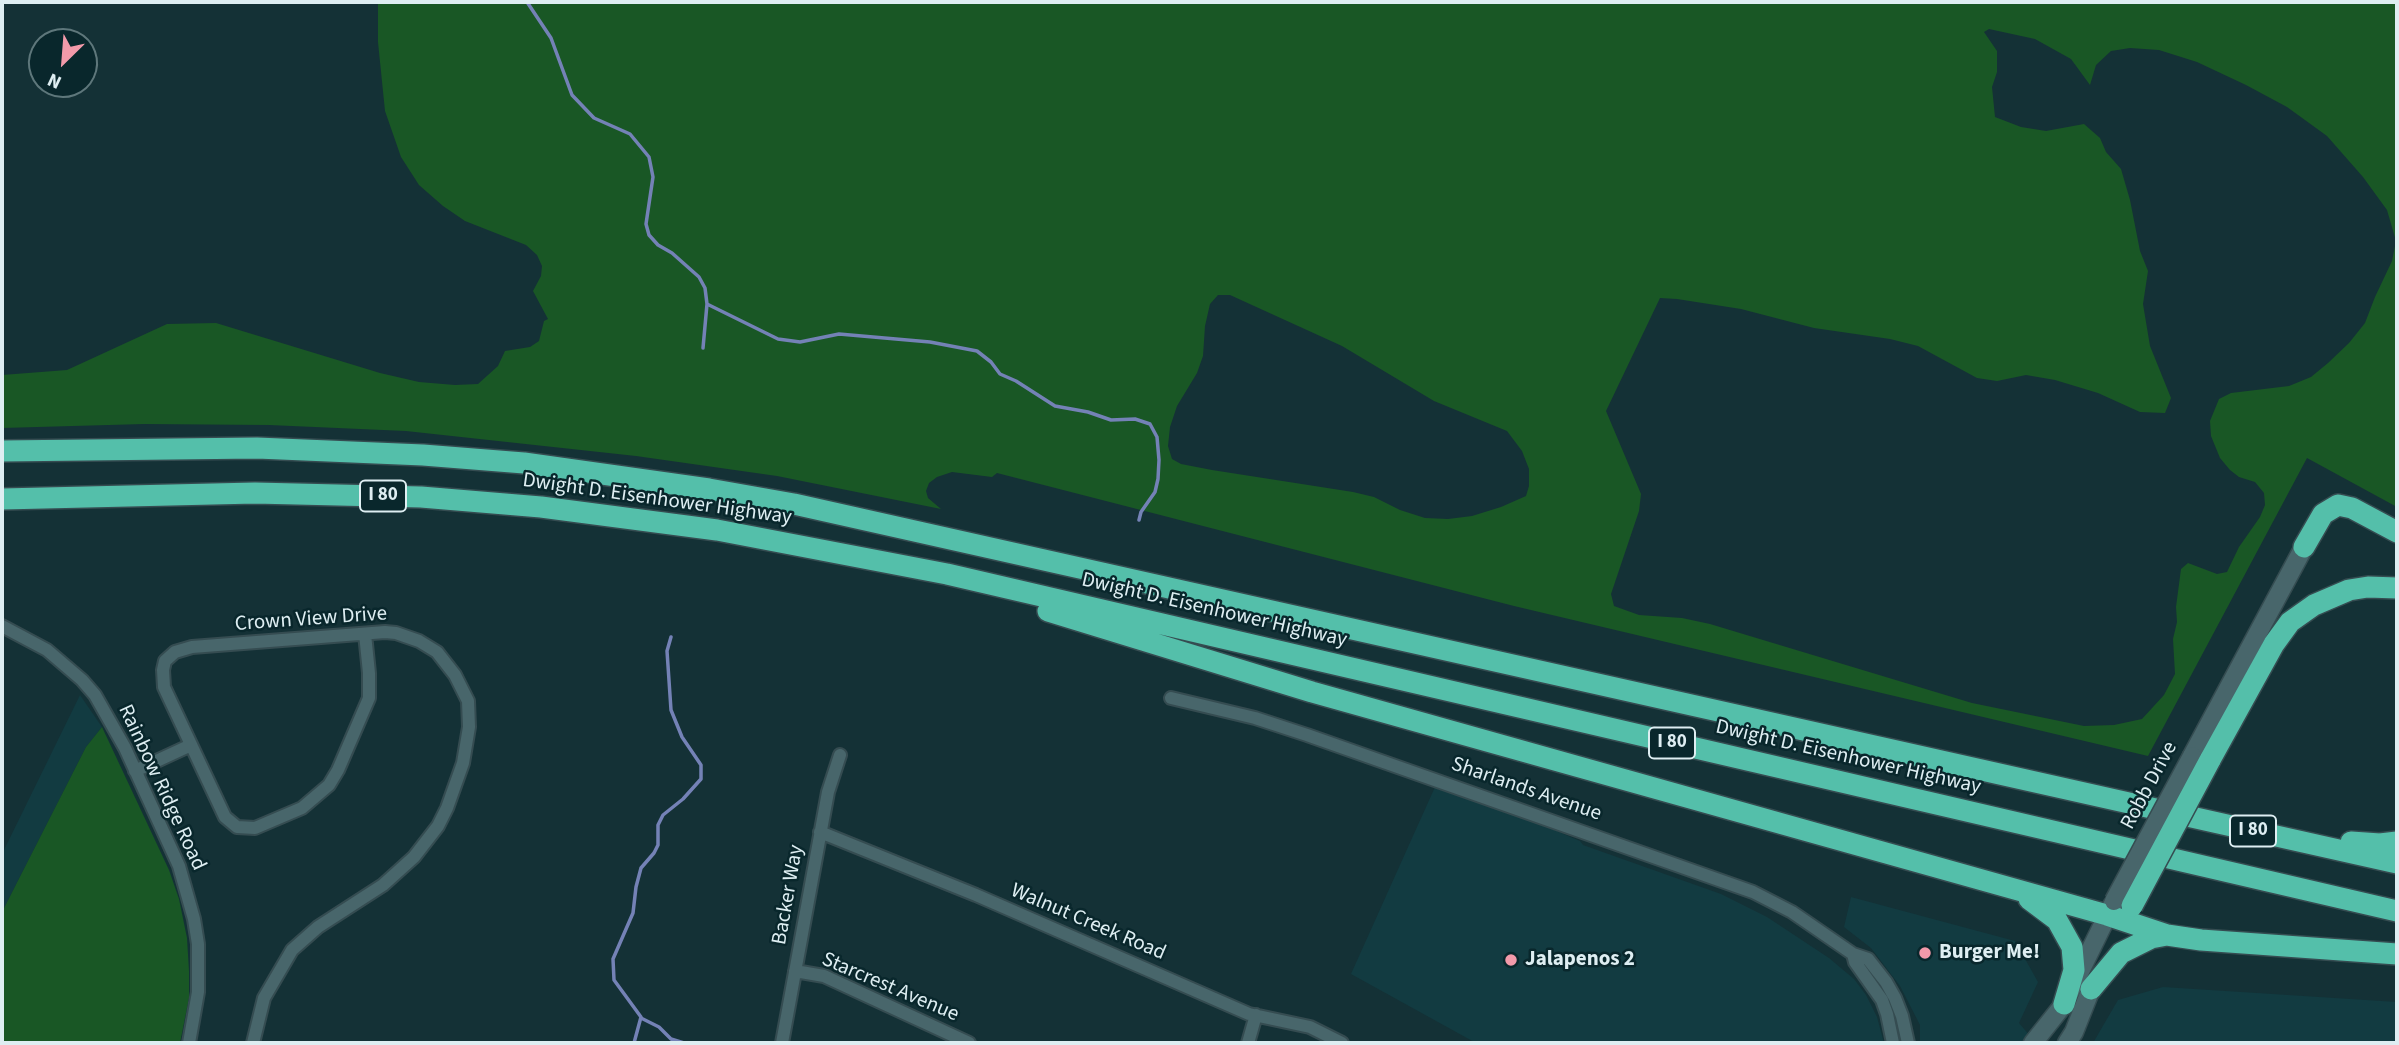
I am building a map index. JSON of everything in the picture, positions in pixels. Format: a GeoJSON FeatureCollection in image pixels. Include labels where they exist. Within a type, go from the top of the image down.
{"type":"FeatureCollection","features":[{"type":"Feature","properties":{"kind":"highway","name":"Dwight D. Eisenhower Highway"},"geometry":{"type":"LineString","coordinates":[[2,450],[257,448],[422,455],[524,463],[709,489],[807,506],[2397,863]]}},
{"type":"Feature","properties":{"kind":"highway","name":"Dwight D. Eisenhower Highway"},"geometry":{"type":"LineString","coordinates":[[2,499],[169,494],[361,495],[488,501],[717,530],[947,574],[2397,911]]}},
{"type":"Feature","properties":{"kind":"highway"},"geometry":{"type":"LineString","coordinates":[[2304,547],[2323,514],[2338,505],[2352,508],[2397,532]]}},
{"type":"Feature","properties":{"kind":"highway"},"geometry":{"type":"LineString","coordinates":[[947,574],[1032,606],[1312,692],[1998,886],[2119,911],[2166,935]]}},
{"type":"Feature","properties":{"kind":"highway"},"geometry":{"type":"LineString","coordinates":[[2091,989],[2107,951],[2119,911],[2201,758],[2290,622],[2314,605],[2350,590],[2368,587],[2397,588]]}},
{"type":"Feature","properties":{"kind":"highway"},"geometry":{"type":"LineString","coordinates":[[2109,799],[2143,796],[2357,843],[2397,842]]}},
{"type":"Feature","properties":{"kind":"highway"},"geometry":{"type":"LineString","coordinates":[[1998,886],[2030,899],[2049,912],[2069,938],[2074,970],[2064,1004]]}},
{"type":"Feature","properties":{"kind":"highway"},"geometry":{"type":"LineString","coordinates":[[2091,989],[2121,953],[2151,937],[2166,935],[2201,940],[2397,954]]}},
{"type":"Feature","properties":{"kind":"main road","name":"Robb Drive"},"geometry":{"type":"LineString","coordinates":[[2201,758],[2304,547]]}},
{"type":"Feature","properties":{"kind":"main road"},"geometry":{"type":"LineString","coordinates":[[2033,1043],[2064,1004],[2119,911]]}},
{"type":"Feature","properties":{"kind":"main road"},"geometry":{"type":"LineString","coordinates":[[2067,1043],[2091,989]]}},
{"type":"Feature","properties":{"kind":"street","name":"Rainbow Ridge Road"},"geometry":{"type":"LineString","coordinates":[[2,626],[47,650],[82,680],[109,718],[179,866],[198,944],[198,992],[189,1043]]}},
{"type":"Feature","properties":{"kind":"street","name":"Crown View Drive"},"geometry":{"type":"LineString","coordinates":[[191,745],[162,677],[165,662],[175,652],[192,647],[385,632],[407,636],[429,646],[448,664],[468,701],[469,727],[463,763],[447,808],[429,839],[383,886],[318,927],[292,950],[264,998],[253,1043]]}},
{"type":"Feature","properties":{"kind":"street"},"geometry":{"type":"LineString","coordinates":[[135,771],[191,745],[225,817],[237,827],[255,828],[302,808],[316,798],[334,777],[369,698],[365,634]]}},
{"type":"Feature","properties":{"kind":"street","name":"Sharlands Avenue"},"geometry":{"type":"LineString","coordinates":[[1171,698],[1255,718],[1307,735],[1714,876],[1753,892],[1785,908],[1853,954],[1868,959],[1886,982],[1902,1016],[1908,1043]]}},
{"type":"Feature","properties":{"kind":"street","name":"Backer Way"},"geometry":{"type":"LineString","coordinates":[[782,1043],[828,792],[841,755]]}},
{"type":"Feature","properties":{"kind":"street","name":"Walnut Creek Road"},"geometry":{"type":"LineString","coordinates":[[820,832],[1256,1015],[1310,1027],[1342,1043]]}},
{"type":"Feature","properties":{"kind":"street","name":"Sharlands Avenue"},"geometry":{"type":"LineString","coordinates":[[1853,954],[1855,962],[1876,989],[1885,1007],[1893,1043]]}},
{"type":"Feature","properties":{"kind":"street","name":"Starcrest Avenue"},"geometry":{"type":"LineString","coordinates":[[795,971],[824,976],[969,1043]]}},
{"type":"Feature","properties":{"kind":"street"},"geometry":{"type":"LineString","coordinates":[[1248,1043],[1256,1015]]}},
{"type":"Feature","properties":{"kind":"shaded area"},"geometry":{"type":"Polygon","coordinates":[[[80,695],[102,727],[86,747],[2,912],[2,854],[80,695]]]}},
{"type":"Feature","properties":{"kind":"shaded area"},"geometry":{"type":"Polygon","coordinates":[[[1435,787],[1533,821],[1580,841],[1583,845],[1721,894],[1767,917],[1829,958],[1854,979],[1877,1017],[1884,1043],[1476,1043],[1351,974],[1435,787]]]}},
{"type":"Feature","properties":{"kind":"shaded area"},"geometry":{"type":"Polygon","coordinates":[[[1851,897],[2015,941],[2038,982],[2019,1023],[2030,1036],[2021,1043],[1920,1043],[1920,1025],[1900,986],[1871,948],[1844,927],[1851,897]]]}},
{"type":"Feature","properties":{"kind":"shaded area"},"geometry":{"type":"Polygon","coordinates":[[[2163,987],[2397,1002],[2397,1043],[2093,1043],[2118,1000],[2163,987]]]}},
{"type":"Feature","properties":{"kind":"green space"},"geometry":{"type":"Polygon","coordinates":[[[378,2],[2397,2],[2397,507],[2307,458],[2148,756],[1514,606],[997,473],[992,477],[952,472],[937,477],[929,483],[926,491],[928,498],[941,509],[777,476],[636,456],[406,431],[269,425],[144,424],[2,428],[2,375],[67,370],[167,324],[216,323],[380,373],[419,382],[455,385],[478,384],[498,366],[505,351],[530,347],[539,341],[544,321],[548,319],[533,291],[541,276],[542,266],[537,255],[526,245],[465,221],[419,185],[401,157],[385,111],[378,42],[378,2]],[[1989,29],[1984,32],[1997,51],[1997,72],[1992,87],[1995,117],[2021,127],[2046,131],[2084,124],[2100,138],[2106,152],[2121,169],[2140,251],[2148,271],[2143,304],[2150,346],[2171,398],[2165,413],[2140,412],[2098,393],[2055,380],[2026,375],[1997,381],[1977,378],[1918,346],[1890,339],[1814,328],[1741,309],[1660,298],[1606,411],[1641,494],[1639,511],[1611,594],[1614,606],[1639,615],[1682,618],[1710,624],[1972,703],[2084,726],[2114,725],[2142,719],[2164,695],[2175,674],[2173,639],[2181,569],[2188,563],[2217,574],[2227,572],[2265,505],[2264,493],[2255,482],[2239,477],[2220,458],[2211,436],[2210,421],[2219,399],[2231,393],[2289,386],[2311,377],[2328,363],[2365,323],[2392,261],[2396,241],[2387,210],[2363,177],[2327,136],[2287,107],[2246,85],[2197,62],[2159,50],[2130,48],[2111,51],[2096,65],[2090,85],[2071,59],[2035,39],[1989,29]],[[1218,295],[1210,304],[1203,356],[1197,373],[1177,406],[1170,427],[1168,446],[1172,459],[1181,464],[1212,470],[1353,492],[1374,497],[1400,510],[1425,518],[1472,516],[1526,496],[1529,469],[1522,451],[1507,431],[1434,401],[1342,346],[1230,295],[1218,295]]]}},
{"type":"Feature","properties":{"kind":"green space"},"geometry":{"type":"Polygon","coordinates":[[[102,727],[169,870],[179,899],[187,938],[189,971],[189,998],[180,1043],[2,1043],[2,912],[86,747],[102,727]]]}},
{"type":"Feature","properties":{"kind":"waterway"},"geometry":{"type":"LineString","coordinates":[[527,2],[551,38],[572,95],[594,118],[630,134],[649,157],[653,177],[646,224],[649,235],[699,277],[705,288],[707,304],[703,348]]}},
{"type":"Feature","properties":{"kind":"waterway"},"geometry":{"type":"LineString","coordinates":[[707,304],[778,339],[800,342],[839,334],[930,342],[977,351],[991,362],[1000,374],[1055,406],[1088,412],[1111,420],[1135,419],[1150,424],[1157,437],[1158,479],[1155,492],[1141,512],[1139,520]]}},
{"type":"Feature","properties":{"kind":"waterway"},"geometry":{"type":"LineString","coordinates":[[634,1043],[641,1017],[614,980],[613,959],[633,913],[641,868],[658,845],[658,825],[663,815],[683,799],[701,779],[701,765],[682,737],[671,710],[667,651],[671,637]]}},
{"type":"Feature","properties":{"kind":"waterway"},"geometry":{"type":"LineString","coordinates":[[641,1018],[659,1027],[671,1039],[684,1043]]}},
{"type":"Feature","properties":{"kind":"place","name":"Burger Me!"},"geometry":{"type":"Point","coordinates":[1925,953]}},
{"type":"Feature","properties":{"kind":"place","name":"Jalapenos 2"},"geometry":{"type":"Point","coordinates":[1511,960]}}]}
